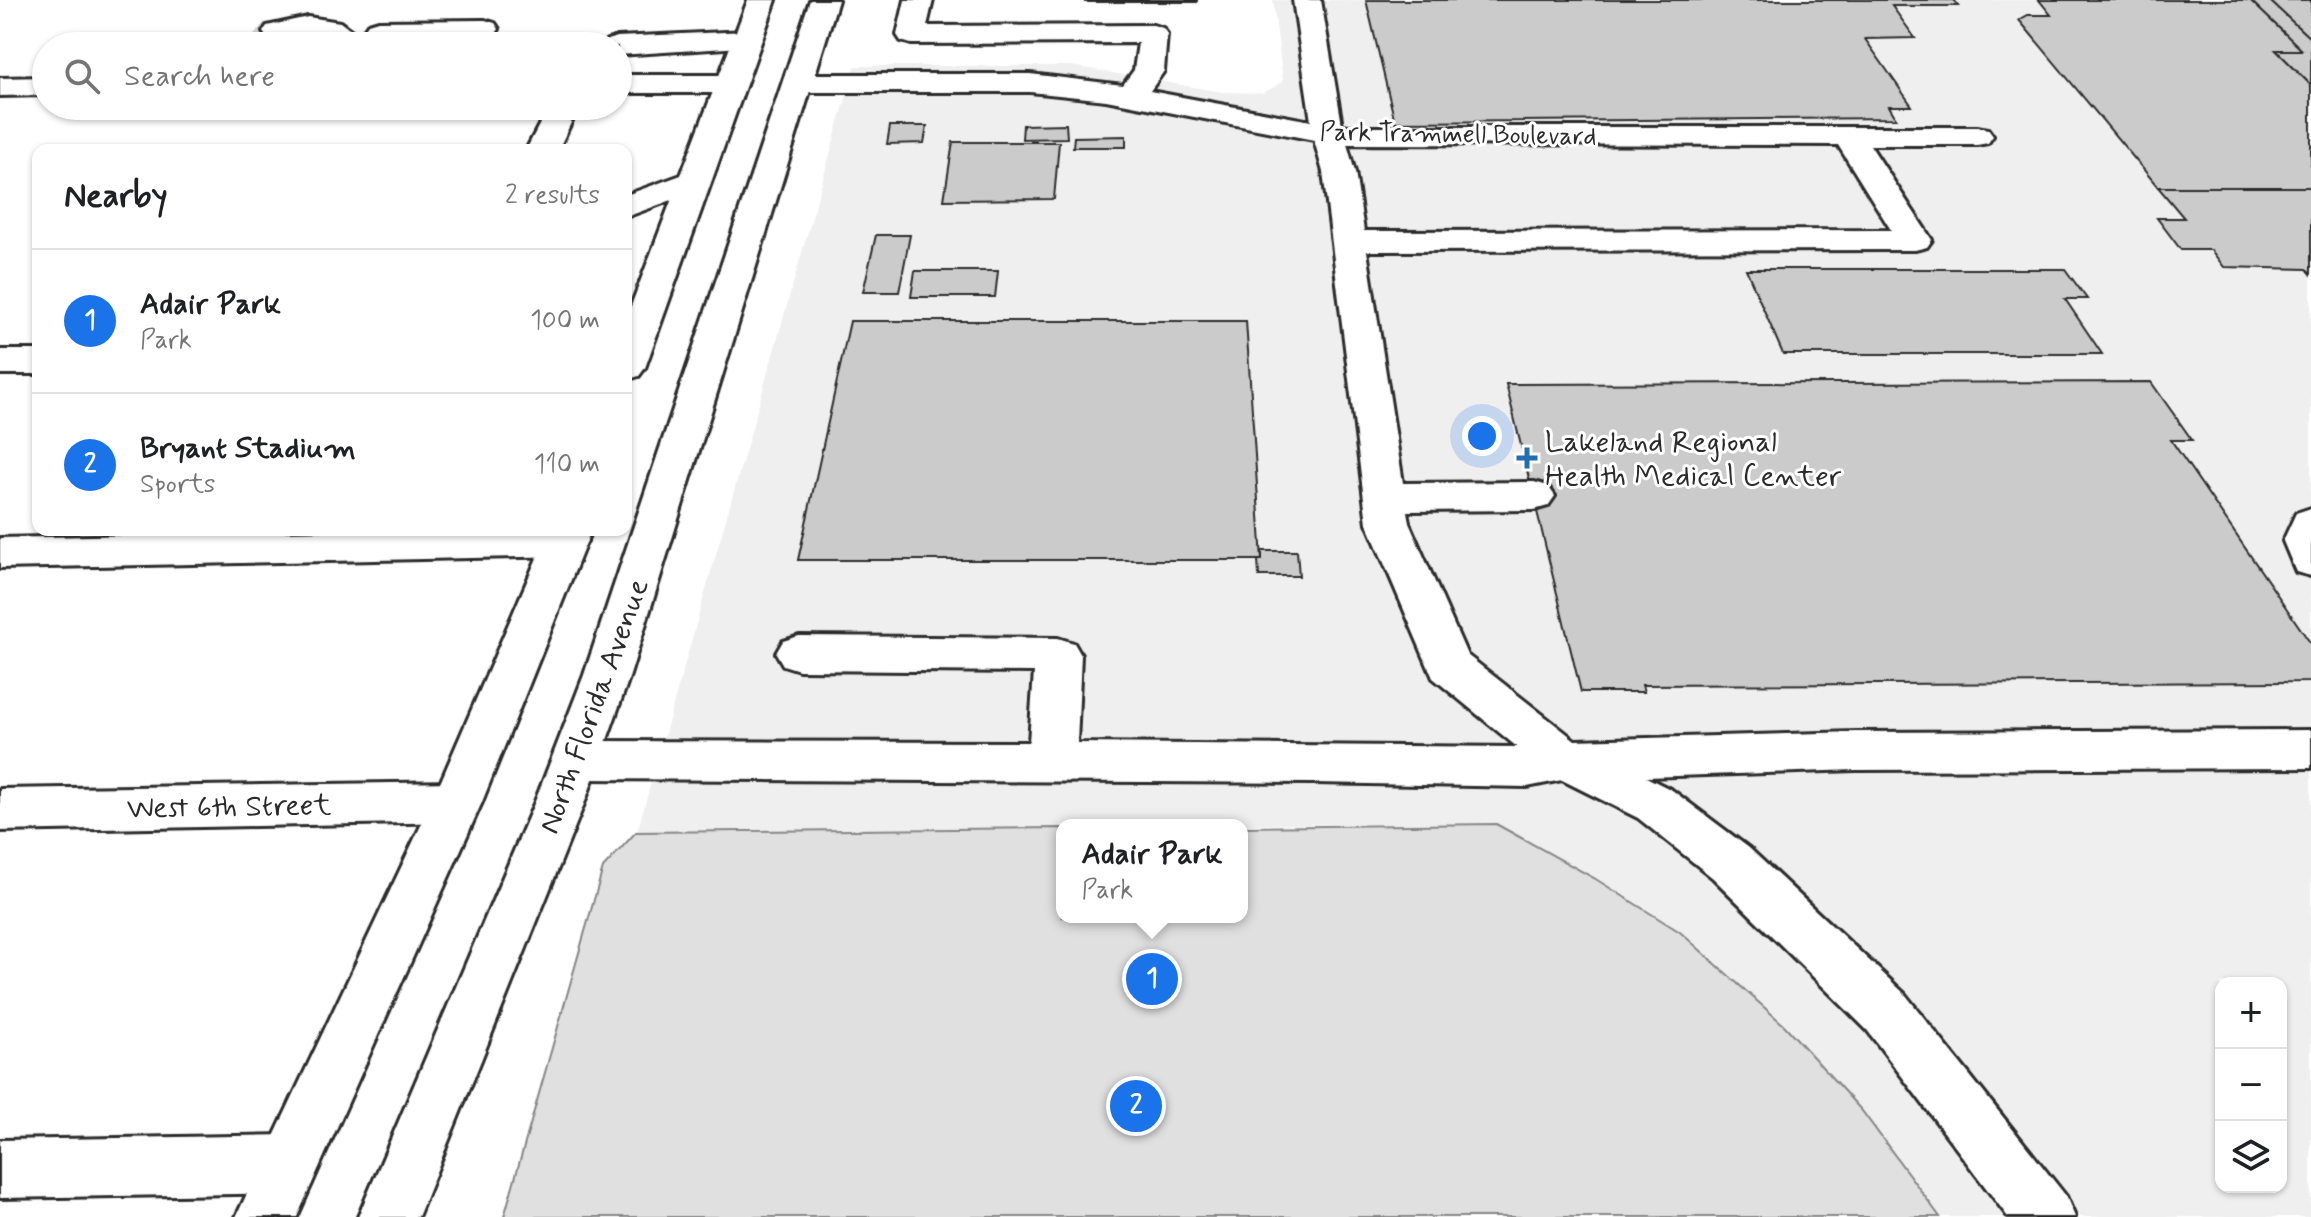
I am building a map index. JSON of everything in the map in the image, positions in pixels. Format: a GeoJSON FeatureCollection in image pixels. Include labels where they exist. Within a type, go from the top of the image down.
{"type":"FeatureCollection","features":[{"type":"Feature","properties":{"kind":"main road"},"geometry":{"type":"LineString","coordinates":[[632,349],[762,0]]}},
{"type":"Feature","properties":{"kind":"main road","name":"North Florida Avenue"},"geometry":{"type":"LineString","coordinates":[[388,1217],[576,760],[645,564],[824,0]]}},
{"type":"Feature","properties":{"kind":"main road"},"geometry":{"type":"LineString","coordinates":[[919,0],[911,35],[1153,34],[1149,71],[1130,96]]}},
{"type":"Feature","properties":{"kind":"main road"},"geometry":{"type":"LineString","coordinates":[[1307,0],[1328,132],[1339,172],[1350,241],[1388,523],[1449,666],[1566,760],[1655,804],[1731,863],[1886,1012],[2045,1217]]}},
{"type":"Feature","properties":{"kind":"main road"},"geometry":{"type":"LineString","coordinates":[[277,32],[302,25],[324,25],[328,32]]}},
{"type":"Feature","properties":{"kind":"main road"},"geometry":{"type":"LineString","coordinates":[[448,32],[485,29]]}},
{"type":"Feature","properties":{"kind":"main road"},"geometry":{"type":"LineString","coordinates":[[632,45],[747,40]]}},
{"type":"Feature","properties":{"kind":"main road","name":"Park Trammell Boulevard"},"geometry":{"type":"LineString","coordinates":[[799,83],[1030,83],[1130,96],[1283,127],[1356,136],[1977,136]]}},
{"type":"Feature","properties":{"kind":"main road"},"geometry":{"type":"LineString","coordinates":[[632,84],[731,84]]}},
{"type":"Feature","properties":{"kind":"main road"},"geometry":{"type":"LineString","coordinates":[[0,87],[32,86]]}},
{"type":"Feature","properties":{"kind":"main road"},"geometry":{"type":"LineString","coordinates":[[545,144],[557,120]]}},
{"type":"Feature","properties":{"kind":"main road"},"geometry":{"type":"LineString","coordinates":[[1350,241],[1915,240],[1848,136]]}},
{"type":"Feature","properties":{"kind":"main road"},"geometry":{"type":"LineString","coordinates":[[632,205],[695,180]]}},
{"type":"Feature","properties":{"kind":"main road"},"geometry":{"type":"LineString","coordinates":[[0,362],[32,362]]}},
{"type":"Feature","properties":{"kind":"main road"},"geometry":{"type":"LineString","coordinates":[[1385,497],[1534,496]]}},
{"type":"Feature","properties":{"kind":"main road"},"geometry":{"type":"LineString","coordinates":[[2311,523],[2304,541],[2311,561]]}},
{"type":"Feature","properties":{"kind":"main road"},"geometry":{"type":"LineString","coordinates":[[0,553],[536,536]]}},
{"type":"Feature","properties":{"kind":"main road"},"geometry":{"type":"LineString","coordinates":[[266,1217],[457,802],[568,536]]}},
{"type":"Feature","properties":{"kind":"main road"},"geometry":{"type":"LineString","coordinates":[[799,653],[1058,655],[1052,763]]}},
{"type":"Feature","properties":{"kind":"main road"},"geometry":{"type":"LineString","coordinates":[[576,760],[1527,767],[1566,760],[1856,751],[2311,749]]}},
{"type":"Feature","properties":{"kind":"main road","name":"West 6th Street"},"geometry":{"type":"LineString","coordinates":[[0,810],[457,802]]}},
{"type":"Feature","properties":{"kind":"main road"},"geometry":{"type":"LineString","coordinates":[[0,1169],[290,1164]]}},
{"type":"Feature","properties":{"kind":"shaded area","name":"Lakeland Regional Health Medical Center"},"geometry":{"type":"Polygon","coordinates":[[[1273,0],[2311,0],[2311,1217],[1940,1217],[1862,1111],[1785,1026],[1496,824],[1248,825],[1248,819],[1056,819],[1056,828],[637,832],[855,66],[1072,66],[1222,92],[1263,93],[1283,82],[1273,0]]]}},
{"type":"Feature","properties":{"kind":"shaded area"},"geometry":{"type":"Polygon","coordinates":[[[1496,824],[1594,878],[1680,932],[1785,1026],[1862,1111],[1940,1217],[504,1217],[603,868],[636,832],[1056,828],[1056,923],[1248,923],[1248,827],[1496,824]]]}},
{"type":"Feature","properties":{"kind":"building"},"geometry":{"type":"Polygon","coordinates":[[[1197,0],[1197,2],[1085,2],[1197,0]]]}},
{"type":"Feature","properties":{"kind":"building"},"geometry":{"type":"Polygon","coordinates":[[[1366,0],[1954,0],[1959,6],[1892,6],[1915,38],[1865,39],[1912,106],[1889,106],[1896,118],[1395,122],[1366,0]]]}},
{"type":"Feature","properties":{"kind":"building"},"geometry":{"type":"Polygon","coordinates":[[[2039,0],[2250,0],[2302,50],[2276,50],[2311,85],[2311,187],[2158,187],[2019,20],[2028,15],[2051,15],[2039,0]]]}},
{"type":"Feature","properties":{"kind":"building"},"geometry":{"type":"Polygon","coordinates":[[[2250,0],[2269,0],[2311,39],[2311,85],[2276,50],[2302,50],[2250,0]]]}},
{"type":"Feature","properties":{"kind":"building"},"geometry":{"type":"Polygon","coordinates":[[[2269,0],[2311,0],[2311,39],[2269,0]]]}},
{"type":"Feature","properties":{"kind":"building"},"geometry":{"type":"Polygon","coordinates":[[[1066,124],[1067,138],[1022,139],[1023,125],[1066,124]]]}},
{"type":"Feature","properties":{"kind":"building"},"geometry":{"type":"Polygon","coordinates":[[[890,126],[927,126],[924,143],[887,144],[890,126]]]}},
{"type":"Feature","properties":{"kind":"building"},"geometry":{"type":"Polygon","coordinates":[[[1126,136],[1126,147],[1073,147],[1074,137],[1126,136]]]}},
{"type":"Feature","properties":{"kind":"building"},"geometry":{"type":"Polygon","coordinates":[[[953,142],[1059,142],[1054,199],[944,200],[953,142]]]}},
{"type":"Feature","properties":{"kind":"building"},"geometry":{"type":"Polygon","coordinates":[[[2158,187],[2311,187],[2311,274],[2307,269],[2224,267],[2211,250],[2181,250],[2157,218],[2184,218],[2158,187]]]}},
{"type":"Feature","properties":{"kind":"building"},"geometry":{"type":"Polygon","coordinates":[[[876,235],[910,235],[899,292],[863,292],[876,235]]]}},
{"type":"Feature","properties":{"kind":"building"},"geometry":{"type":"Polygon","coordinates":[[[1746,269],[2065,269],[2087,299],[2065,299],[2102,354],[1783,354],[1746,269]]]}},
{"type":"Feature","properties":{"kind":"building"},"geometry":{"type":"Polygon","coordinates":[[[915,271],[998,271],[995,297],[911,297],[915,271]]]}},
{"type":"Feature","properties":{"kind":"building"},"geometry":{"type":"Polygon","coordinates":[[[850,321],[1246,321],[1262,560],[798,560],[850,321]]]}},
{"type":"Feature","properties":{"kind":"building"},"geometry":{"type":"Polygon","coordinates":[[[2151,382],[2192,440],[2171,440],[2311,644],[2311,682],[1642,685],[1644,692],[1581,692],[1506,384],[2151,382]]]}},
{"type":"Feature","properties":{"kind":"building"},"geometry":{"type":"Polygon","coordinates":[[[1262,551],[1297,551],[1299,576],[1259,576],[1258,560],[1262,560],[1262,551]]]}},
{"type":"Feature","properties":{"kind":"place","name":"Lakeland Regional Health Medical Center"},"geometry":{"type":"Point","coordinates":[1527,458]}},
{"type":"Feature","properties":{"kind":"place","name":"Adair Park"},"geometry":{"type":"Point","coordinates":[1152,979]}},
{"type":"Feature","properties":{"kind":"place","name":"Bryant Stadium"},"geometry":{"type":"Point","coordinates":[1136,1106]}}]}
